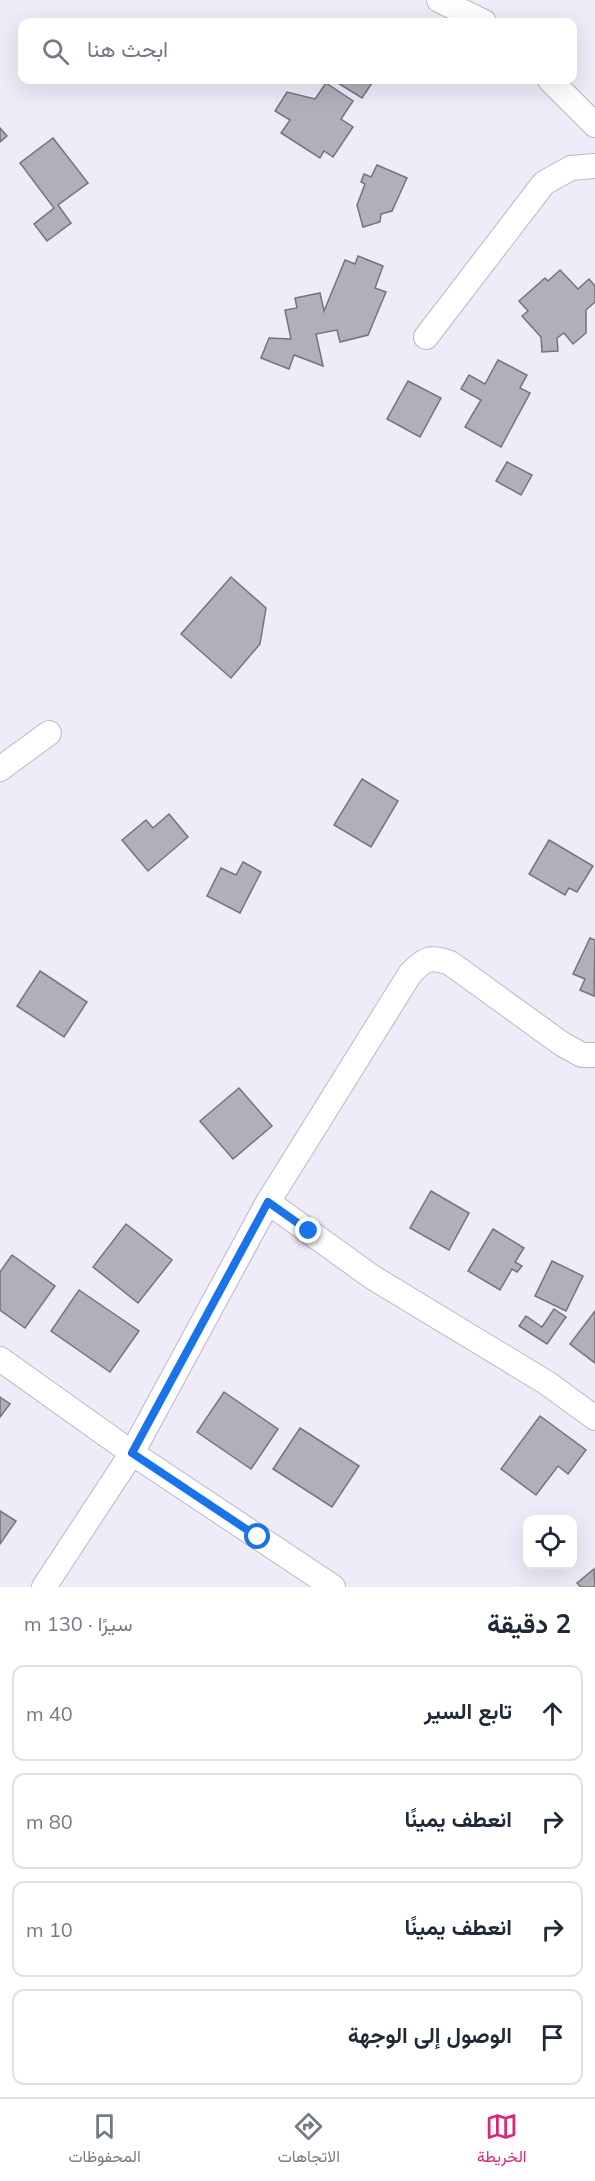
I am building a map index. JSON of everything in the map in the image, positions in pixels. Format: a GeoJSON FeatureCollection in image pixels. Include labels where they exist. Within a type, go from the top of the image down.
{"type":"FeatureCollection","features":[{"type":"Feature","properties":{"kind":"street"},"geometry":{"type":"LineString","coordinates":[[439,0],[476,18]]}},
{"type":"Feature","properties":{"kind":"street"},"geometry":{"type":"LineString","coordinates":[[554,84],[595,125]]}},
{"type":"Feature","properties":{"kind":"street"},"geometry":{"type":"LineString","coordinates":[[426,337],[544,183],[571,168],[595,166]]}},
{"type":"Feature","properties":{"kind":"street"},"geometry":{"type":"LineString","coordinates":[[0,769],[49,733]]}},
{"type":"Feature","properties":{"kind":"street"},"geometry":{"type":"LineString","coordinates":[[44,1587],[132,1453],[268,1202],[410,974],[421,963],[435,958],[450,963],[562,1044],[582,1055],[595,1055]]}},
{"type":"Feature","properties":{"kind":"street"},"geometry":{"type":"LineString","coordinates":[[268,1202],[372,1277],[547,1383],[595,1418]]}},
{"type":"Feature","properties":{"kind":"street"},"geometry":{"type":"LineString","coordinates":[[0,1359],[132,1453],[333,1587]]}},
{"type":"Feature","properties":{"kind":"building"},"geometry":{"type":"Polygon","coordinates":[[[328,84],[353,101],[341,119],[353,127],[333,157],[324,151],[320,158],[281,133],[290,120],[275,111],[287,92],[315,99],[328,84]]]}},
{"type":"Feature","properties":{"kind":"building"},"geometry":{"type":"Polygon","coordinates":[[[339,84],[371,84],[362,98],[339,84]]]}},
{"type":"Feature","properties":{"kind":"building"},"geometry":{"type":"Polygon","coordinates":[[[0,128],[7,136],[0,142],[0,128]]]}},
{"type":"Feature","properties":{"kind":"building"},"geometry":{"type":"Polygon","coordinates":[[[53,138],[88,183],[58,205],[71,223],[47,241],[34,224],[54,208],[20,163],[53,138]]]}},
{"type":"Feature","properties":{"kind":"building"},"geometry":{"type":"Polygon","coordinates":[[[377,165],[407,178],[392,211],[381,214],[380,222],[363,227],[357,205],[365,184],[361,182],[364,174],[371,177],[377,165]]]}},
{"type":"Feature","properties":{"kind":"building"},"geometry":{"type":"Polygon","coordinates":[[[358,256],[383,266],[375,288],[386,292],[368,335],[340,342],[337,330],[316,334],[323,366],[294,355],[289,369],[261,358],[269,338],[291,339],[285,310],[297,308],[295,298],[320,293],[324,311],[345,260],[355,264],[358,256]]]}},
{"type":"Feature","properties":{"kind":"building"},"geometry":{"type":"Polygon","coordinates":[[[560,270],[578,289],[589,279],[595,286],[595,302],[586,310],[586,333],[573,344],[564,333],[557,338],[558,351],[542,352],[541,337],[522,316],[528,311],[519,301],[545,278],[548,281],[560,270]]]}},
{"type":"Feature","properties":{"kind":"building"},"geometry":{"type":"Polygon","coordinates":[[[498,360],[527,375],[520,388],[530,393],[501,447],[465,427],[481,400],[461,389],[469,375],[485,384],[498,360]]]}},
{"type":"Feature","properties":{"kind":"building"},"geometry":{"type":"Polygon","coordinates":[[[408,381],[441,398],[420,437],[387,419],[408,381]]]}},
{"type":"Feature","properties":{"kind":"building"},"geometry":{"type":"Polygon","coordinates":[[[507,462],[532,475],[521,495],[496,481],[507,462]]]}},
{"type":"Feature","properties":{"kind":"building"},"geometry":{"type":"Polygon","coordinates":[[[231,577],[266,608],[260,644],[231,678],[181,634],[231,577]]]}},
{"type":"Feature","properties":{"kind":"building"},"geometry":{"type":"Polygon","coordinates":[[[362,779],[398,801],[371,847],[334,825],[362,779]]]}},
{"type":"Feature","properties":{"kind":"building"},"geometry":{"type":"Polygon","coordinates":[[[169,814],[188,837],[148,871],[122,840],[146,820],[153,828],[169,814]]]}},
{"type":"Feature","properties":{"kind":"building"},"geometry":{"type":"Polygon","coordinates":[[[549,840],[593,866],[577,892],[569,888],[565,895],[529,874],[549,840]]]}},
{"type":"Feature","properties":{"kind":"building"},"geometry":{"type":"Polygon","coordinates":[[[243,862],[261,872],[240,913],[207,896],[221,868],[236,875],[243,862]]]}},
{"type":"Feature","properties":{"kind":"building"},"geometry":{"type":"Polygon","coordinates":[[[590,938],[595,940],[594,996],[580,990],[585,979],[573,974],[590,938]]]}},
{"type":"Feature","properties":{"kind":"building"},"geometry":{"type":"Polygon","coordinates":[[[40,971],[87,1002],[64,1037],[17,1006],[40,971]]]}},
{"type":"Feature","properties":{"kind":"building"},"geometry":{"type":"Polygon","coordinates":[[[239,1088],[272,1126],[233,1159],[200,1121],[239,1088]]]}},
{"type":"Feature","properties":{"kind":"building"},"geometry":{"type":"Polygon","coordinates":[[[431,1191],[469,1213],[449,1250],[410,1228],[431,1191]]]}},
{"type":"Feature","properties":{"kind":"building"},"geometry":{"type":"Polygon","coordinates":[[[126,1224],[172,1260],[138,1303],[93,1267],[126,1224]]]}},
{"type":"Feature","properties":{"kind":"building"},"geometry":{"type":"Polygon","coordinates":[[[493,1229],[524,1248],[515,1262],[522,1266],[517,1272],[512,1269],[500,1290],[468,1271],[493,1229]]]}},
{"type":"Feature","properties":{"kind":"building"},"geometry":{"type":"Polygon","coordinates":[[[12,1255],[55,1286],[25,1328],[0,1310],[0,1272],[12,1255]]]}},
{"type":"Feature","properties":{"kind":"building"},"geometry":{"type":"Polygon","coordinates":[[[552,1261],[583,1276],[566,1311],[535,1296],[552,1261]]]}},
{"type":"Feature","properties":{"kind":"building"},"geometry":{"type":"Polygon","coordinates":[[[79,1290],[139,1331],[110,1372],[51,1331],[79,1290]]]}},
{"type":"Feature","properties":{"kind":"building"},"geometry":{"type":"Polygon","coordinates":[[[554,1309],[566,1317],[547,1344],[519,1326],[526,1316],[542,1327],[554,1309]]]}},
{"type":"Feature","properties":{"kind":"building"},"geometry":{"type":"Polygon","coordinates":[[[595,1311],[595,1363],[570,1344],[595,1311]]]}},
{"type":"Feature","properties":{"kind":"building"},"geometry":{"type":"Polygon","coordinates":[[[224,1392],[278,1429],[251,1469],[197,1432],[224,1392]]]}},
{"type":"Feature","properties":{"kind":"building"},"geometry":{"type":"Polygon","coordinates":[[[0,1397],[10,1404],[0,1417],[0,1397]]]}},
{"type":"Feature","properties":{"kind":"building"},"geometry":{"type":"Polygon","coordinates":[[[540,1416],[586,1450],[568,1474],[558,1466],[536,1495],[501,1469],[540,1416]]]}},
{"type":"Feature","properties":{"kind":"building"},"geometry":{"type":"Polygon","coordinates":[[[300,1428],[359,1466],[332,1507],[273,1469],[300,1428]]]}},
{"type":"Feature","properties":{"kind":"building"},"geometry":{"type":"Polygon","coordinates":[[[0,1511],[16,1521],[0,1544],[0,1511]]]}},
{"type":"Feature","properties":{"kind":"building"},"geometry":{"type":"Polygon","coordinates":[[[594,1569],[595,1587],[581,1587],[577,1583],[594,1569]]]}},
{"type":"Feature","properties":{"kind":"route"},"geometry":{"type":"LineString","coordinates":[[258,1537],[132,1453],[268,1202],[309,1231]]}}]}
